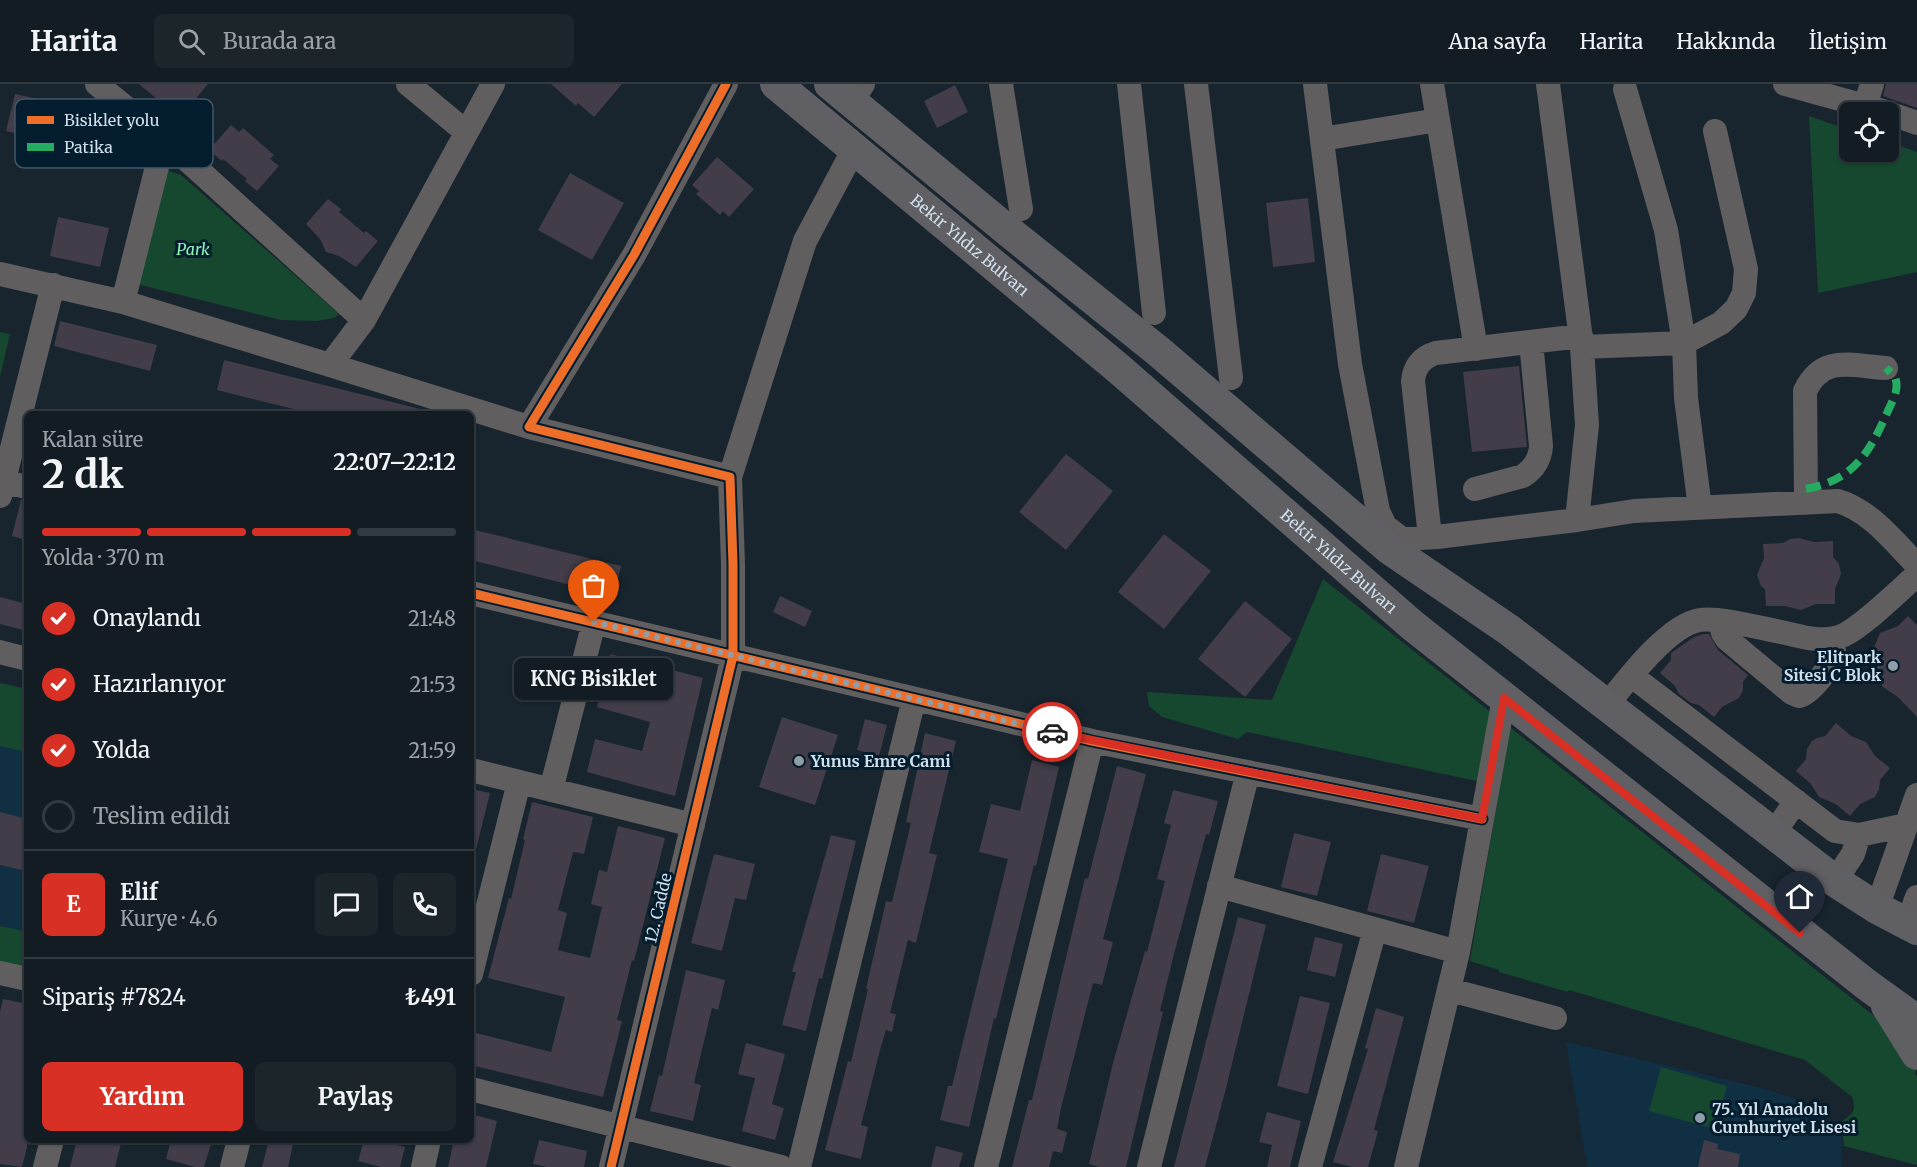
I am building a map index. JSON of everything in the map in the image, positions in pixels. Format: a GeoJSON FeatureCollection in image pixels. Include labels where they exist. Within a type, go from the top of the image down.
{"type":"FeatureCollection","features":[{"type":"Feature","properties":{"kind":"main road","name":"Bekir Yıldız Bulvarı"},"geometry":{"type":"LineString","coordinates":[[776,84],[1119,369],[1412,625],[1881,996],[1917,1021]]}},
{"type":"Feature","properties":{"kind":"main road","name":"Bekir Yıldız Bulvarı"},"geometry":{"type":"LineString","coordinates":[[848,90],[1006,230],[1396,544],[1835,881],[1906,914]]}},
{"type":"Feature","properties":{"kind":"main road"},"geometry":{"type":"LineString","coordinates":[[1906,914],[1917,950]]}},
{"type":"Feature","properties":{"kind":"main road"},"geometry":{"type":"LineString","coordinates":[[1881,996],[1895,1000],[1903,999],[1917,991]]}},
{"type":"Feature","properties":{"kind":"main road"},"geometry":{"type":"LineString","coordinates":[[1881,996],[1917,1054]]}},
{"type":"Feature","properties":{"kind":"street"},"geometry":{"type":"LineString","coordinates":[[97,84],[115,99]]}},
{"type":"Feature","properties":{"kind":"street"},"geometry":{"type":"LineString","coordinates":[[408,84],[466,132]]}},
{"type":"Feature","properties":{"kind":"street"},"geometry":{"type":"LineString","coordinates":[[330,365],[363,320],[493,84]]}},
{"type":"Feature","properties":{"kind":"street"},"geometry":{"type":"LineString","coordinates":[[530,427],[634,255],[726,84]]}},
{"type":"Feature","properties":{"kind":"street"},"geometry":{"type":"LineString","coordinates":[[1001,84],[1021,209]]}},
{"type":"Feature","properties":{"kind":"street"},"geometry":{"type":"LineString","coordinates":[[1129,84],[1154,313]]}},
{"type":"Feature","properties":{"kind":"street"},"geometry":{"type":"LineString","coordinates":[[1196,84],[1231,378]]}},
{"type":"Feature","properties":{"kind":"street"},"geometry":{"type":"LineString","coordinates":[[1315,84],[1350,364],[1378,511],[1396,544],[1430,537],[1634,511],[1838,501],[1860,510],[1917,565]]}},
{"type":"Feature","properties":{"kind":"street"},"geometry":{"type":"LineString","coordinates":[[1432,84],[1476,349]]}},
{"type":"Feature","properties":{"kind":"street"},"geometry":{"type":"LineString","coordinates":[[1548,84],[1582,341],[1587,425],[1577,520]]}},
{"type":"Feature","properties":{"kind":"street"},"geometry":{"type":"LineString","coordinates":[[1785,84],[1811,87],[1870,102]]}},
{"type":"Feature","properties":{"kind":"street"},"geometry":{"type":"LineString","coordinates":[[1625,89],[1666,230],[1684,344],[1686,398],[1700,508]]}},
{"type":"Feature","properties":{"kind":"street"},"geometry":{"type":"LineString","coordinates":[[1899,114],[1917,123]]}},
{"type":"Feature","properties":{"kind":"street"},"geometry":{"type":"LineString","coordinates":[[1322,139],[1438,120]]}},
{"type":"Feature","properties":{"kind":"street"},"geometry":{"type":"LineString","coordinates":[[1430,537],[1413,375],[1420,362],[1430,355],[1531,342],[1684,344],[1730,316],[1741,301],[1746,285],[1746,269],[1715,131]]}},
{"type":"Feature","properties":{"kind":"street","name":"12. Cadde"},"geometry":{"type":"LineString","coordinates":[[611,1167],[733,656],[730,477],[805,241],[854,149]]}},
{"type":"Feature","properties":{"kind":"street"},"geometry":{"type":"LineString","coordinates":[[123,302],[157,168]]}},
{"type":"Feature","properties":{"kind":"street"},"geometry":{"type":"LineString","coordinates":[[196,168],[363,320]]}},
{"type":"Feature","properties":{"kind":"street"},"geometry":{"type":"LineString","coordinates":[[0,274],[123,302],[530,427],[730,477]]}},
{"type":"Feature","properties":{"kind":"street"},"geometry":{"type":"LineString","coordinates":[[24,487],[1,486],[53,285]]}},
{"type":"Feature","properties":{"kind":"street"},"geometry":{"type":"LineString","coordinates":[[1475,489],[1523,476],[1530,471],[1538,459],[1541,446],[1531,342]]}},
{"type":"Feature","properties":{"kind":"street"},"geometry":{"type":"LineString","coordinates":[[1806,503],[1805,391],[1809,382],[1832,364],[1886,368]]}},
{"type":"Feature","properties":{"kind":"street"},"geometry":{"type":"LineString","coordinates":[[1607,705],[1663,641],[1676,631],[1700,620],[1720,621],[1813,639],[1830,639],[1853,630],[1917,575]]}},
{"type":"Feature","properties":{"kind":"street"},"geometry":{"type":"LineString","coordinates":[[474,594],[1092,741],[1482,819]]}},
{"type":"Feature","properties":{"kind":"street"},"geometry":{"type":"LineString","coordinates":[[1720,621],[1727,639],[1792,693],[1799,696],[1808,692],[1833,659],[1833,645],[1830,639]]}},
{"type":"Feature","properties":{"kind":"street"},"geometry":{"type":"LineString","coordinates":[[551,790],[594,622]]}},
{"type":"Feature","properties":{"kind":"street"},"geometry":{"type":"LineString","coordinates":[[0,652],[24,658]]}},
{"type":"Feature","properties":{"kind":"street"},"geometry":{"type":"LineString","coordinates":[[1632,676],[1835,831],[1859,835],[1906,825]]}},
{"type":"Feature","properties":{"kind":"street"},"geometry":{"type":"LineString","coordinates":[[1406,1167],[1458,952],[1504,698]]}},
{"type":"Feature","properties":{"kind":"street"},"geometry":{"type":"LineString","coordinates":[[800,1167],[914,699]]}},
{"type":"Feature","properties":{"kind":"street"},"geometry":{"type":"LineString","coordinates":[[1689,768],[1712,737]]}},
{"type":"Feature","properties":{"kind":"street"},"geometry":{"type":"LineString","coordinates":[[986,1167],[1092,741]]}},
{"type":"Feature","properties":{"kind":"street"},"geometry":{"type":"LineString","coordinates":[[474,771],[693,825]]}},
{"type":"Feature","properties":{"kind":"street"},"geometry":{"type":"LineString","coordinates":[[1149,1167],[1248,772]]}},
{"type":"Feature","properties":{"kind":"street"},"geometry":{"type":"LineString","coordinates":[[474,962],[519,782]]}},
{"type":"Feature","properties":{"kind":"street"},"geometry":{"type":"LineString","coordinates":[[1906,914],[1906,825],[1917,795]]}},
{"type":"Feature","properties":{"kind":"street"},"geometry":{"type":"LineString","coordinates":[[1774,833],[1796,801]]}},
{"type":"Feature","properties":{"kind":"street"},"geometry":{"type":"LineString","coordinates":[[1835,881],[1853,854],[1859,835]]}},
{"type":"Feature","properties":{"kind":"street"},"geometry":{"type":"LineString","coordinates":[[1219,886],[1458,952]]}},
{"type":"Feature","properties":{"kind":"street"},"geometry":{"type":"LineString","coordinates":[[1311,1167],[1374,929]]}},
{"type":"Feature","properties":{"kind":"street"},"geometry":{"type":"LineString","coordinates":[[0,973],[24,979]]}},
{"type":"Feature","properties":{"kind":"street"},"geometry":{"type":"LineString","coordinates":[[1450,990],[1555,1018]]}},
{"type":"Feature","properties":{"kind":"street"},"geometry":{"type":"LineString","coordinates":[[474,1090],[781,1167]]}},
{"type":"Feature","properties":{"kind":"street"},"geometry":{"type":"LineString","coordinates":[[45,1167],[50,1143]]}},
{"type":"Feature","properties":{"kind":"street"},"geometry":{"type":"LineString","coordinates":[[232,1167],[238,1143]]}},
{"type":"Feature","properties":{"kind":"street"},"geometry":{"type":"LineString","coordinates":[[423,1167],[428,1143]]}},
{"type":"Feature","properties":{"kind":"shaded area"},"geometry":{"type":"Polygon","coordinates":[[[0,683],[24,688],[24,975],[0,970],[0,683]]]}},
{"type":"Feature","properties":{"kind":"shaded area","name":"75. Yıl Anadolu Cumhuriyet Lisesi"},"geometry":{"type":"Polygon","coordinates":[[[1566,1042],[1766,1089],[1802,1102],[1841,1133],[1842,1167],[1587,1167],[1566,1042]]]}},
{"type":"Feature","properties":{"kind":"green space"},"geometry":{"type":"Polygon","coordinates":[[[1809,116],[1839,126],[1839,162],[1899,162],[1899,146],[1917,152],[1917,272],[1818,293],[1809,116]]]}},
{"type":"Feature","properties":{"kind":"green space","name":"Park"},"geometry":{"type":"Polygon","coordinates":[[[162,169],[181,175],[339,314],[334,318],[317,321],[281,320],[137,284],[162,169]]]}},
{"type":"Feature","properties":{"kind":"green space"},"geometry":{"type":"Polygon","coordinates":[[[0,332],[10,334],[0,377],[0,332]]]}},
{"type":"Feature","properties":{"kind":"green space"},"geometry":{"type":"Polygon","coordinates":[[[1323,579],[1917,1050],[1915,1075],[1917,1076],[1917,1165],[1844,1146],[1841,1122],[1854,1109],[1852,1097],[1805,1060],[1569,990],[1568,992],[1499,972],[1499,970],[1470,961],[1500,786],[1247,732],[1238,739],[1162,717],[1149,706],[1147,692],[1272,700],[1323,579]]]}},
{"type":"Feature","properties":{"kind":"green space"},"geometry":{"type":"Polygon","coordinates":[[[0,683],[24,688],[24,751],[0,746],[0,683]]]}},
{"type":"Feature","properties":{"kind":"green space"},"geometry":{"type":"Polygon","coordinates":[[[0,926],[24,931],[24,975],[0,970],[0,926]]]}},
{"type":"Feature","properties":{"kind":"green space"},"geometry":{"type":"Polygon","coordinates":[[[1661,1067],[1727,1086],[1715,1129],[1649,1111],[1661,1067]]]}},
{"type":"Feature","properties":{"kind":"building"},"geometry":{"type":"Polygon","coordinates":[[[139,84],[208,84],[196,99],[157,99],[139,84]]]}},
{"type":"Feature","properties":{"kind":"building"},"geometry":{"type":"Polygon","coordinates":[[[551,84],[622,84],[594,117],[578,103],[576,106],[551,84]]]}},
{"type":"Feature","properties":{"kind":"building"},"geometry":{"type":"Polygon","coordinates":[[[1886,84],[1917,84],[1917,108],[1883,96],[1886,84]]]}},
{"type":"Feature","properties":{"kind":"building"},"geometry":{"type":"Polygon","coordinates":[[[955,85],[968,112],[937,128],[924,101],[955,85]]]}},
{"type":"Feature","properties":{"kind":"building"},"geometry":{"type":"Polygon","coordinates":[[[15,94],[38,99],[15,99],[15,133],[6,131],[15,94]]]}},
{"type":"Feature","properties":{"kind":"building"},"geometry":{"type":"Polygon","coordinates":[[[231,125],[239,132],[243,128],[274,155],[270,159],[279,166],[257,191],[245,181],[247,179],[213,153],[213,145],[231,125]]]}},
{"type":"Feature","properties":{"kind":"building"},"geometry":{"type":"Polygon","coordinates":[[[717,157],[754,189],[729,217],[723,211],[720,215],[696,194],[699,191],[692,185],[717,157]]]}},
{"type":"Feature","properties":{"kind":"building"},"geometry":{"type":"Polygon","coordinates":[[[570,173],[624,203],[592,260],[538,230],[570,173]]]}},
{"type":"Feature","properties":{"kind":"building"},"geometry":{"type":"Polygon","coordinates":[[[1308,198],[1315,262],[1273,267],[1266,203],[1308,198]]]}},
{"type":"Feature","properties":{"kind":"building"},"geometry":{"type":"Polygon","coordinates":[[[328,199],[341,209],[339,212],[364,233],[366,231],[378,241],[356,267],[339,256],[326,252],[320,239],[306,224],[328,199]]]}},
{"type":"Feature","properties":{"kind":"building"},"geometry":{"type":"Polygon","coordinates":[[[58,217],[109,228],[100,267],[50,256],[58,217]]]}},
{"type":"Feature","properties":{"kind":"building"},"geometry":{"type":"Polygon","coordinates":[[[60,321],[157,345],[150,371],[54,346],[60,321]]]}},
{"type":"Feature","properties":{"kind":"building"},"geometry":{"type":"Polygon","coordinates":[[[224,360],[420,409],[420,411],[302,411],[217,390],[224,360]]]}},
{"type":"Feature","properties":{"kind":"building"},"geometry":{"type":"Polygon","coordinates":[[[1519,366],[1527,447],[1472,452],[1463,372],[1519,366]]]}},
{"type":"Feature","properties":{"kind":"building"},"geometry":{"type":"Polygon","coordinates":[[[1066,454],[1113,491],[1066,550],[1019,512],[1066,454]]]}},
{"type":"Feature","properties":{"kind":"building"},"geometry":{"type":"Polygon","coordinates":[[[21,500],[24,500],[24,539],[12,536],[21,500]]]}},
{"type":"Feature","properties":{"kind":"building"},"geometry":{"type":"Polygon","coordinates":[[[474,530],[621,566],[614,596],[474,561],[474,530]]]}},
{"type":"Feature","properties":{"kind":"building"},"geometry":{"type":"Polygon","coordinates":[[[1164,534],[1211,571],[1164,629],[1118,592],[1164,534]]]}},
{"type":"Feature","properties":{"kind":"building"},"geometry":{"type":"Polygon","coordinates":[[[1799,538],[1814,542],[1833,541],[1833,557],[1839,564],[1841,574],[1835,589],[1835,604],[1816,604],[1801,610],[1785,606],[1766,606],[1765,589],[1761,586],[1757,575],[1764,558],[1763,544],[1783,543],[1799,538]]]}},
{"type":"Feature","properties":{"kind":"building"},"geometry":{"type":"Polygon","coordinates":[[[780,596],[812,611],[805,627],[773,612],[780,596]]]}},
{"type":"Feature","properties":{"kind":"building"},"geometry":{"type":"Polygon","coordinates":[[[0,597],[24,603],[24,630],[0,624],[0,597]]]}},
{"type":"Feature","properties":{"kind":"building"},"geometry":{"type":"Polygon","coordinates":[[[1245,601],[1292,639],[1245,697],[1198,659],[1245,601]]]}},
{"type":"Feature","properties":{"kind":"building","name":"Elitpark Sitesi C Blok"},"geometry":{"type":"Polygon","coordinates":[[[1908,616],[1917,625],[1917,717],[1898,697],[1883,687],[1876,674],[1863,659],[1873,650],[1880,633],[1898,626],[1908,616]]]}},
{"type":"Feature","properties":{"kind":"building"},"geometry":{"type":"Polygon","coordinates":[[[1709,634],[1718,650],[1748,675],[1743,682],[1743,690],[1739,698],[1722,707],[1714,717],[1679,694],[1675,686],[1660,673],[1671,660],[1671,653],[1694,637],[1709,634]]]}},
{"type":"Feature","properties":{"kind":"building"},"geometry":{"type":"Polygon","coordinates":[[[610,654],[703,678],[675,796],[587,772],[595,739],[642,751],[650,722],[597,707],[610,654]]]}},
{"type":"Feature","properties":{"kind":"building","name":"Yunus Emre Cami"},"geometry":{"type":"Polygon","coordinates":[[[782,717],[838,735],[815,805],[759,787],[782,717]]]}},
{"type":"Feature","properties":{"kind":"building"},"geometry":{"type":"Polygon","coordinates":[[[865,719],[887,725],[879,756],[857,750],[865,719]]]}},
{"type":"Feature","properties":{"kind":"building"},"geometry":{"type":"Polygon","coordinates":[[[1836,723],[1851,736],[1866,742],[1875,756],[1890,768],[1880,780],[1875,797],[1860,804],[1850,816],[1836,804],[1819,797],[1811,784],[1796,771],[1806,759],[1807,749],[1812,741],[1825,736],[1836,723]]]}},
{"type":"Feature","properties":{"kind":"building"},"geometry":{"type":"Polygon","coordinates":[[[925,733],[956,741],[929,853],[937,855],[916,943],[908,940],[890,1013],[896,1014],[892,1032],[886,1030],[861,1125],[868,1127],[861,1159],[825,1150],[848,1061],[851,1062],[886,901],[892,902],[911,823],[906,822],[925,733]]]}},
{"type":"Feature","properties":{"kind":"building"},"geometry":{"type":"Polygon","coordinates":[[[1032,760],[1059,767],[1036,866],[1034,865],[996,1019],[994,1018],[969,1127],[940,1120],[948,1086],[952,1086],[1008,859],[979,852],[991,804],[1020,811],[1032,760]]]}},
{"type":"Feature","properties":{"kind":"building"},"geometry":{"type":"Polygon","coordinates":[[[1117,766],[1146,774],[1103,939],[1113,942],[1102,985],[1093,983],[1061,1108],[1057,1129],[1067,1132],[1062,1153],[1053,1151],[1049,1167],[1012,1167],[1029,1100],[1032,1100],[1085,878],[1088,879],[1117,766]]]}},
{"type":"Feature","properties":{"kind":"building"},"geometry":{"type":"Polygon","coordinates":[[[474,790],[490,793],[476,849],[474,849],[474,790]]]}},
{"type":"Feature","properties":{"kind":"building"},"geometry":{"type":"Polygon","coordinates":[[[1173,790],[1218,801],[1209,835],[1206,834],[1173,958],[1160,1011],[1163,1012],[1126,1167],[1099,1167],[1089,1164],[1113,1063],[1145,951],[1147,952],[1165,881],[1157,879],[1171,825],[1164,823],[1173,790]]]}},
{"type":"Feature","properties":{"kind":"building"},"geometry":{"type":"Polygon","coordinates":[[[532,802],[593,817],[584,854],[573,852],[558,910],[567,913],[558,950],[590,958],[602,907],[591,904],[599,870],[607,872],[618,826],[665,838],[617,1020],[622,1021],[603,1097],[474,1066],[476,1033],[551,1052],[565,997],[488,978],[509,898],[511,899],[525,840],[523,839],[532,802]]]}},
{"type":"Feature","properties":{"kind":"building"},"geometry":{"type":"Polygon","coordinates":[[[0,812],[24,818],[24,870],[0,865],[0,812]]]}},
{"type":"Feature","properties":{"kind":"building"},"geometry":{"type":"Polygon","coordinates":[[[1294,833],[1331,842],[1317,896],[1281,887],[1294,833]]]}},
{"type":"Feature","properties":{"kind":"building"},"geometry":{"type":"Polygon","coordinates":[[[831,835],[856,841],[822,979],[819,978],[806,1031],[782,1025],[796,972],[792,972],[831,835]]]}},
{"type":"Feature","properties":{"kind":"building"},"geometry":{"type":"Polygon","coordinates":[[[714,854],[755,864],[746,900],[735,898],[722,951],[691,943],[714,854]]]}},
{"type":"Feature","properties":{"kind":"building"},"geometry":{"type":"Polygon","coordinates":[[[1381,854],[1429,866],[1414,923],[1367,911],[1381,854]]]}},
{"type":"Feature","properties":{"kind":"building"},"geometry":{"type":"Polygon","coordinates":[[[1238,917],[1266,925],[1225,1092],[1205,1167],[1174,1167],[1238,917]]]}},
{"type":"Feature","properties":{"kind":"building"},"geometry":{"type":"Polygon","coordinates":[[[1315,937],[1343,944],[1335,977],[1307,970],[1315,937]]]}},
{"type":"Feature","properties":{"kind":"building"},"geometry":{"type":"Polygon","coordinates":[[[686,970],[725,980],[718,1010],[712,1008],[694,1083],[701,1085],[693,1121],[650,1111],[659,1075],[662,1076],[686,970]]]}},
{"type":"Feature","properties":{"kind":"building"},"geometry":{"type":"Polygon","coordinates":[[[1300,996],[1330,1003],[1308,1094],[1277,1086],[1300,996]]]}},
{"type":"Feature","properties":{"kind":"building"},"geometry":{"type":"Polygon","coordinates":[[[3,999],[24,1003],[24,1143],[27,1143],[27,1147],[22,1167],[0,1164],[0,1012],[3,999]]]}},
{"type":"Feature","properties":{"kind":"building"},"geometry":{"type":"Polygon","coordinates":[[[1376,1008],[1404,1017],[1374,1130],[1378,1131],[1368,1167],[1352,1167],[1333,1162],[1368,1049],[1365,1048],[1376,1008]]]}},
{"type":"Feature","properties":{"kind":"building"},"geometry":{"type":"Polygon","coordinates":[[[746,1043],[785,1054],[772,1104],[784,1108],[775,1140],[742,1131],[755,1078],[738,1074],[746,1043]]]}},
{"type":"Feature","properties":{"kind":"building"},"geometry":{"type":"Polygon","coordinates":[[[1267,1112],[1301,1121],[1290,1167],[1267,1167],[1272,1145],[1259,1142],[1267,1112]]]}},
{"type":"Feature","properties":{"kind":"building"},"geometry":{"type":"Polygon","coordinates":[[[474,1115],[497,1121],[486,1167],[448,1167],[453,1143],[474,1143],[474,1115]]]}},
{"type":"Feature","properties":{"kind":"building"},"geometry":{"type":"Polygon","coordinates":[[[539,1140],[587,1151],[584,1167],[547,1167],[533,1164],[539,1140]]]}},
{"type":"Feature","properties":{"kind":"building"},"geometry":{"type":"Polygon","coordinates":[[[1704,1140],[1718,1144],[1717,1149],[1740,1154],[1738,1167],[1698,1167],[1704,1140]]]}},
{"type":"Feature","properties":{"kind":"building"},"geometry":{"type":"Polygon","coordinates":[[[76,1143],[121,1143],[115,1167],[70,1167],[76,1143]]]}},
{"type":"Feature","properties":{"kind":"building"},"geometry":{"type":"Polygon","coordinates":[[[170,1143],[211,1144],[204,1167],[195,1167],[166,1159],[170,1143]]]}},
{"type":"Feature","properties":{"kind":"building"},"geometry":{"type":"Polygon","coordinates":[[[268,1143],[293,1143],[288,1167],[262,1167],[268,1143]]]}},
{"type":"Feature","properties":{"kind":"building"},"geometry":{"type":"Polygon","coordinates":[[[363,1143],[390,1143],[405,1147],[400,1167],[381,1167],[358,1161],[363,1143]]]}},
{"type":"Feature","properties":{"kind":"building"},"geometry":{"type":"Polygon","coordinates":[[[936,1146],[963,1153],[959,1167],[931,1167],[936,1146]]]}},
{"type":"Feature","properties":{"kind":"marked path"},"geometry":{"type":"LineString","coordinates":[[1806,489],[1822,485],[1848,472],[1866,453],[1896,391],[1895,377],[1886,368]]}},
{"type":"Feature","properties":{"kind":"cycle path"},"geometry":{"type":"LineString","coordinates":[[611,1167],[733,656],[730,477],[529,427],[634,255],[726,84]]}},
{"type":"Feature","properties":{"kind":"cycle path"},"geometry":{"type":"LineString","coordinates":[[474,594],[1092,741],[1482,819]]}},
{"type":"Feature","properties":{"kind":"way so far"},"geometry":{"type":"LineString","coordinates":[[594,622],[1052,732]]}},
{"type":"Feature","properties":{"kind":"place","name":"KNG Bisiklet"},"geometry":{"type":"Point","coordinates":[594,622]}},
{"type":"Feature","properties":{"kind":"place","name":"Elitpark Sitesi C Blok"},"geometry":{"type":"Point","coordinates":[1893,666]}},
{"type":"Feature","properties":{"kind":"place","name":"Yunus Emre Cami"},"geometry":{"type":"Point","coordinates":[799,761]}},
{"type":"Feature","properties":{"kind":"place","name":"75. Yıl Anadolu Cumhuriyet Lisesi"},"geometry":{"type":"Point","coordinates":[1700,1118]}},
{"type":"Feature","properties":{"kind":"route"},"geometry":{"type":"LineString","coordinates":[[1052,732],[1482,819],[1504,698],[1800,933]]}}]}
